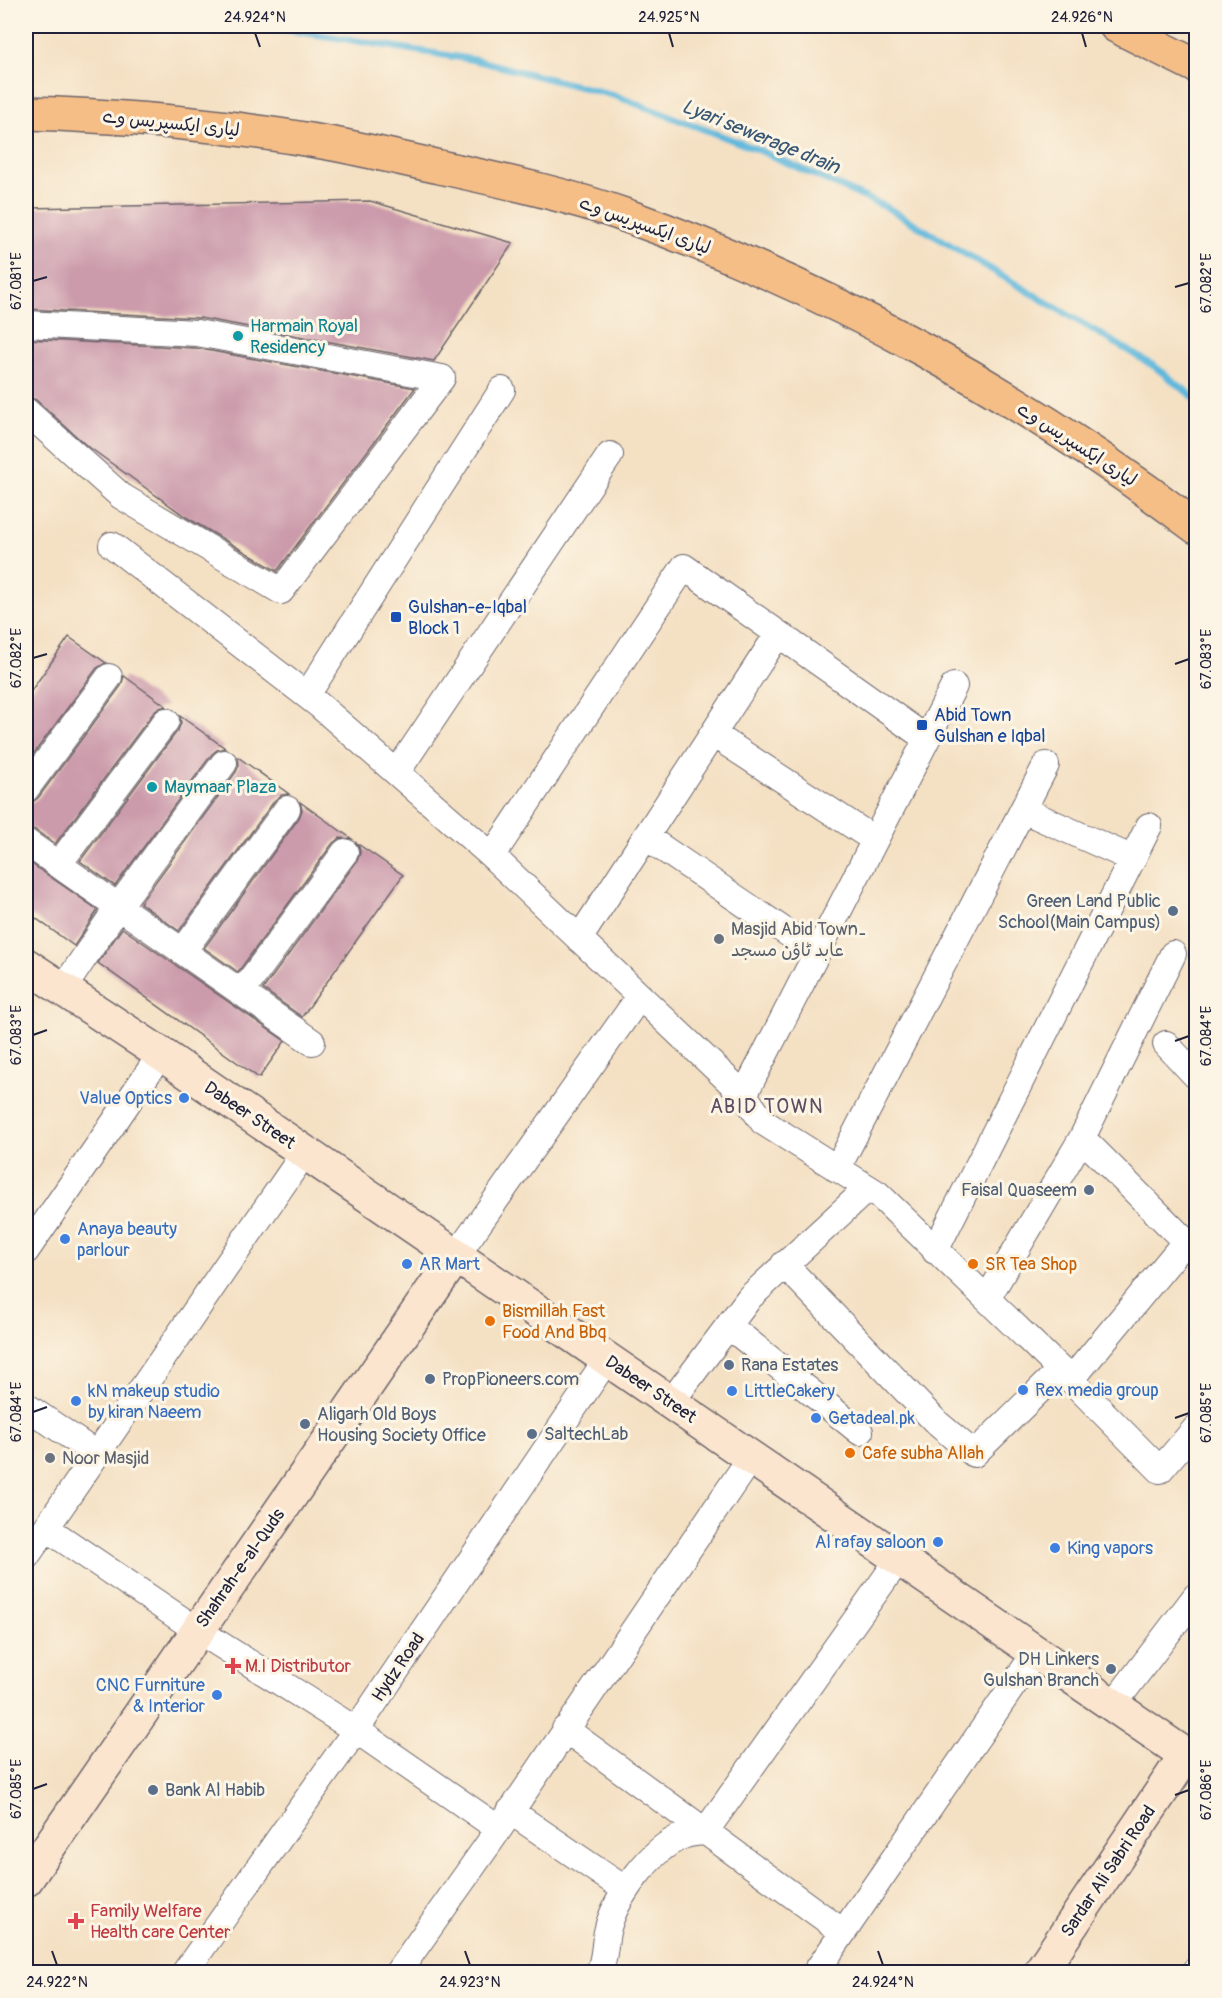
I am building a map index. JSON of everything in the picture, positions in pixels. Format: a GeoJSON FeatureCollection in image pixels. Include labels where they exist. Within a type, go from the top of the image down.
{"type":"FeatureCollection","features":[{"type":"Feature","properties":{"kind":"highway"},"geometry":{"type":"LineString","coordinates":[[1116,26],[1197,66]]}},
{"type":"Feature","properties":{"kind":"highway","name":"لیاری ایکسپریس وے"},"geometry":{"type":"LineString","coordinates":[[26,112],[176,122],[330,143],[555,194],[628,216],[699,243],[839,304],[908,339],[1048,423],[1103,459],[1197,527]]}},
{"type":"Feature","properties":{"kind":"street"},"geometry":{"type":"LineString","coordinates":[[26,324],[197,333],[442,378],[281,591],[121,496],[26,411]]}},
{"type":"Feature","properties":{"kind":"street"},"geometry":{"type":"LineString","coordinates":[[307,695],[502,390]]}},
{"type":"Feature","properties":{"kind":"street"},"geometry":{"type":"LineString","coordinates":[[397,772],[610,455]]}},
{"type":"Feature","properties":{"kind":"street"},"geometry":{"type":"LineString","coordinates":[[112,545],[307,695],[492,856],[744,1095],[762,1122],[878,1194],[1160,1470],[1197,1428]]}},
{"type":"Feature","properties":{"kind":"street"},"geometry":{"type":"LineString","coordinates":[[492,856],[684,567],[927,739]]}},
{"type":"Feature","properties":{"kind":"street"},"geometry":{"type":"LineString","coordinates":[[579,939],[778,634]]}},
{"type":"Feature","properties":{"kind":"street"},"geometry":{"type":"LineString","coordinates":[[26,789],[109,677]]}},
{"type":"Feature","properties":{"kind":"street"},"geometry":{"type":"LineString","coordinates":[[744,1095],[954,686]]}},
{"type":"Feature","properties":{"kind":"street"},"geometry":{"type":"LineString","coordinates":[[58,865],[166,721]]}},
{"type":"Feature","properties":{"kind":"street"},"geometry":{"type":"LineString","coordinates":[[713,734],[875,840]]}},
{"type":"Feature","properties":{"kind":"street"},"geometry":{"type":"LineString","coordinates":[[63,989],[118,907],[224,763]]}},
{"type":"Feature","properties":{"kind":"street"},"geometry":{"type":"LineString","coordinates":[[837,1169],[1046,765]]}},
{"type":"Feature","properties":{"kind":"street"},"geometry":{"type":"LineString","coordinates":[[183,951],[286,809]]}},
{"type":"Feature","properties":{"kind":"street"},"geometry":{"type":"LineString","coordinates":[[1023,810],[1132,859]]}},
{"type":"Feature","properties":{"kind":"street"},"geometry":{"type":"LineString","coordinates":[[935,1251],[1149,826]]}},
{"type":"Feature","properties":{"kind":"street"},"geometry":{"type":"LineString","coordinates":[[646,837],[817,953]]}},
{"type":"Feature","properties":{"kind":"street"},"geometry":{"type":"LineString","coordinates":[[26,842],[312,1042]]}},
{"type":"Feature","properties":{"kind":"street"},"geometry":{"type":"LineString","coordinates":[[242,993],[345,852]]}},
{"type":"Feature","properties":{"kind":"street"},"geometry":{"type":"LineString","coordinates":[[987,1299],[1082,1138],[1173,954]]}},
{"type":"Feature","properties":{"kind":"street","name":"Dabeer Street"},"geometry":{"type":"LineString","coordinates":[[26,964],[305,1152],[1113,1705],[1193,1752]]}},
{"type":"Feature","properties":{"kind":"street"},"geometry":{"type":"LineString","coordinates":[[456,1256],[640,996]]}},
{"type":"Feature","properties":{"kind":"street"},"geometry":{"type":"LineString","coordinates":[[1166,1044],[1197,1076]]}},
{"type":"Feature","properties":{"kind":"street"},"geometry":{"type":"LineString","coordinates":[[26,1251],[160,1054]]}},
{"type":"Feature","properties":{"kind":"street"},"geometry":{"type":"LineString","coordinates":[[784,1264],[937,1423],[974,1454],[1065,1375],[1191,1247],[1082,1138]]}},
{"type":"Feature","properties":{"kind":"street"},"geometry":{"type":"LineString","coordinates":[[26,1557],[305,1152]]}},
{"type":"Feature","properties":{"kind":"street"},"geometry":{"type":"LineString","coordinates":[[671,1402],[750,1297],[868,1188]]}},
{"type":"Feature","properties":{"kind":"street","name":"Shahrah-e-al-Quds"},"geometry":{"type":"LineString","coordinates":[[26,1880],[456,1256]]}},
{"type":"Feature","properties":{"kind":"street"},"geometry":{"type":"LineString","coordinates":[[729,1326],[860,1432]]}},
{"type":"Feature","properties":{"kind":"street","name":"Hydz Road"},"geometry":{"type":"LineString","coordinates":[[185,1972],[356,1730],[607,1359]]}},
{"type":"Feature","properties":{"kind":"street"},"geometry":{"type":"LineString","coordinates":[[26,1406],[96,1454]]}},
{"type":"Feature","properties":{"kind":"street"},"geometry":{"type":"LineString","coordinates":[[398,1972],[751,1457]]}},
{"type":"Feature","properties":{"kind":"street"},"geometry":{"type":"LineString","coordinates":[[46,1528],[197,1630],[356,1730],[504,1820],[626,1890]]}},
{"type":"Feature","properties":{"kind":"street"},"geometry":{"type":"LineString","coordinates":[[599,1972],[605,1958],[607,1932],[618,1900],[662,1847],[683,1835],[705,1832],[899,1559]]}},
{"type":"Feature","properties":{"kind":"street"},"geometry":{"type":"LineString","coordinates":[[1113,1705],[1197,1596]]}},
{"type":"Feature","properties":{"kind":"street"},"geometry":{"type":"LineString","coordinates":[[816,1972],[1036,1652]]}},
{"type":"Feature","properties":{"kind":"street"},"geometry":{"type":"LineString","coordinates":[[565,1729],[843,1932]]}},
{"type":"Feature","properties":{"kind":"street","name":"Sardar Ali Sabri Road"},"geometry":{"type":"LineString","coordinates":[[1040,1972],[1193,1752]]}},
{"type":"Feature","properties":{"kind":"building"},"geometry":{"type":"Polygon","coordinates":[[[370,201],[513,243],[434,361],[200,318],[26,309],[26,222],[29,208],[370,201]]]}},
{"type":"Feature","properties":{"kind":"building"},"geometry":{"type":"Polygon","coordinates":[[[26,339],[195,348],[415,388],[277,571],[186,517],[86,445],[36,400],[26,396],[26,339]]]}},
{"type":"Feature","properties":{"kind":"building"},"geometry":{"type":"Polygon","coordinates":[[[69,637],[106,663],[97,668],[26,764],[26,698],[69,637]]]}},
{"type":"Feature","properties":{"kind":"building"},"geometry":{"type":"Polygon","coordinates":[[[124,676],[166,706],[154,712],[55,844],[35,830],[26,827],[26,804],[38,798],[121,686],[124,676]]]}},
{"type":"Feature","properties":{"kind":"building"},"geometry":{"type":"Polygon","coordinates":[[[180,716],[225,748],[212,754],[115,886],[80,861],[178,730],[181,723],[180,716]]]}},
{"type":"Feature","properties":{"kind":"building"},"geometry":{"type":"Polygon","coordinates":[[[238,757],[289,794],[282,795],[275,800],[179,931],[140,903],[236,772],[239,765],[238,757]]]}},
{"type":"Feature","properties":{"kind":"building"},"geometry":{"type":"Polygon","coordinates":[[[300,802],[352,839],[340,838],[333,843],[238,972],[204,948],[299,818],[302,810],[300,802]]]}},
{"type":"Feature","properties":{"kind":"building"},"geometry":{"type":"Polygon","coordinates":[[[355,842],[403,875],[302,1017],[263,989],[357,861],[360,853],[355,842]]]}},
{"type":"Feature","properties":{"kind":"building"},"geometry":{"type":"Polygon","coordinates":[[[26,860],[98,910],[74,946],[26,911],[26,860]]]}},
{"type":"Feature","properties":{"kind":"building"},"geometry":{"type":"Polygon","coordinates":[[[122,928],[285,1041],[259,1078],[98,963],[122,928]]]}},
{"type":"Feature","properties":{"kind":"waterway","name":"Lyari sewerage drain"},"geometry":{"type":"LineString","coordinates":[[264,26],[475,60],[613,95],[759,150],[886,207],[1154,366],[1196,399]]}},
{"type":"Feature","properties":{"kind":"place","name":"Harmain Royal Residency"},"geometry":{"type":"Point","coordinates":[238,336]}},
{"type":"Feature","properties":{"kind":"place","name":"Gulshan-e-Iqbal Block 1"},"geometry":{"type":"Point","coordinates":[396,617]}},
{"type":"Feature","properties":{"kind":"place","name":"Abid Town Gulshan e Iqbal"},"geometry":{"type":"Point","coordinates":[922,725]}},
{"type":"Feature","properties":{"kind":"place","name":"Maymaar Plaza"},"geometry":{"type":"Point","coordinates":[152,787]}},
{"type":"Feature","properties":{"kind":"place","name":"Green Land Public School(Main Campus)"},"geometry":{"type":"Point","coordinates":[1173,911]}},
{"type":"Feature","properties":{"kind":"place","name":"Masjid Abid Town۔ عابد ٹاؤن مسجد"},"geometry":{"type":"Point","coordinates":[719,939]}},
{"type":"Feature","properties":{"kind":"place","name":"Value Optics"},"geometry":{"type":"Point","coordinates":[184,1098]}},
{"type":"Feature","properties":{"kind":"place","name":"Faisal Quaseem"},"geometry":{"type":"Point","coordinates":[1089,1190]}},
{"type":"Feature","properties":{"kind":"place","name":"Anaya beauty parlour"},"geometry":{"type":"Point","coordinates":[65,1239]}},
{"type":"Feature","properties":{"kind":"place","name":"AR Mart"},"geometry":{"type":"Point","coordinates":[407,1264]}},
{"type":"Feature","properties":{"kind":"place","name":"SR Tea Shop"},"geometry":{"type":"Point","coordinates":[973,1264]}},
{"type":"Feature","properties":{"kind":"place","name":"Bismillah Fast Food And Bbq"},"geometry":{"type":"Point","coordinates":[490,1321]}},
{"type":"Feature","properties":{"kind":"place","name":"Rana Estates"},"geometry":{"type":"Point","coordinates":[729,1365]}},
{"type":"Feature","properties":{"kind":"place","name":"PropPioneers.com"},"geometry":{"type":"Point","coordinates":[430,1379]}},
{"type":"Feature","properties":{"kind":"place","name":"Rex media group"},"geometry":{"type":"Point","coordinates":[1023,1390]}},
{"type":"Feature","properties":{"kind":"place","name":"LittleCakery"},"geometry":{"type":"Point","coordinates":[732,1391]}},
{"type":"Feature","properties":{"kind":"place","name":"kN makeup studio by kiran Naeem"},"geometry":{"type":"Point","coordinates":[76,1401]}},
{"type":"Feature","properties":{"kind":"place","name":"Getadeal.pk"},"geometry":{"type":"Point","coordinates":[816,1418]}},
{"type":"Feature","properties":{"kind":"place","name":"Aligarh Old Boys Housing Society Office"},"geometry":{"type":"Point","coordinates":[305,1424]}},
{"type":"Feature","properties":{"kind":"place","name":"SaltechLab"},"geometry":{"type":"Point","coordinates":[532,1434]}},
{"type":"Feature","properties":{"kind":"place","name":"Cafe subha Allah"},"geometry":{"type":"Point","coordinates":[850,1453]}},
{"type":"Feature","properties":{"kind":"place","name":"Noor Masjid"},"geometry":{"type":"Point","coordinates":[50,1458]}},
{"type":"Feature","properties":{"kind":"place","name":"Al rafay saloon"},"geometry":{"type":"Point","coordinates":[938,1542]}},
{"type":"Feature","properties":{"kind":"place","name":"King vapors"},"geometry":{"type":"Point","coordinates":[1055,1548]}},
{"type":"Feature","properties":{"kind":"place","name":"M.I Distributor"},"geometry":{"type":"Point","coordinates":[233,1666]}},
{"type":"Feature","properties":{"kind":"place","name":"DH Linkers Gulshan Branch"},"geometry":{"type":"Point","coordinates":[1111,1669]}},
{"type":"Feature","properties":{"kind":"place","name":"CNC Furniture & Interior"},"geometry":{"type":"Point","coordinates":[217,1695]}},
{"type":"Feature","properties":{"kind":"place","name":"Bank Al Habib"},"geometry":{"type":"Point","coordinates":[153,1790]}},
{"type":"Feature","properties":{"kind":"place","name":"Family Welfare Health care Center"},"geometry":{"type":"Point","coordinates":[76,1921]}},
{"type":"Feature","properties":{"kind":"district","name":"ABID TOWN"},"geometry":{"type":"Point","coordinates":[767,1106]}}]}
